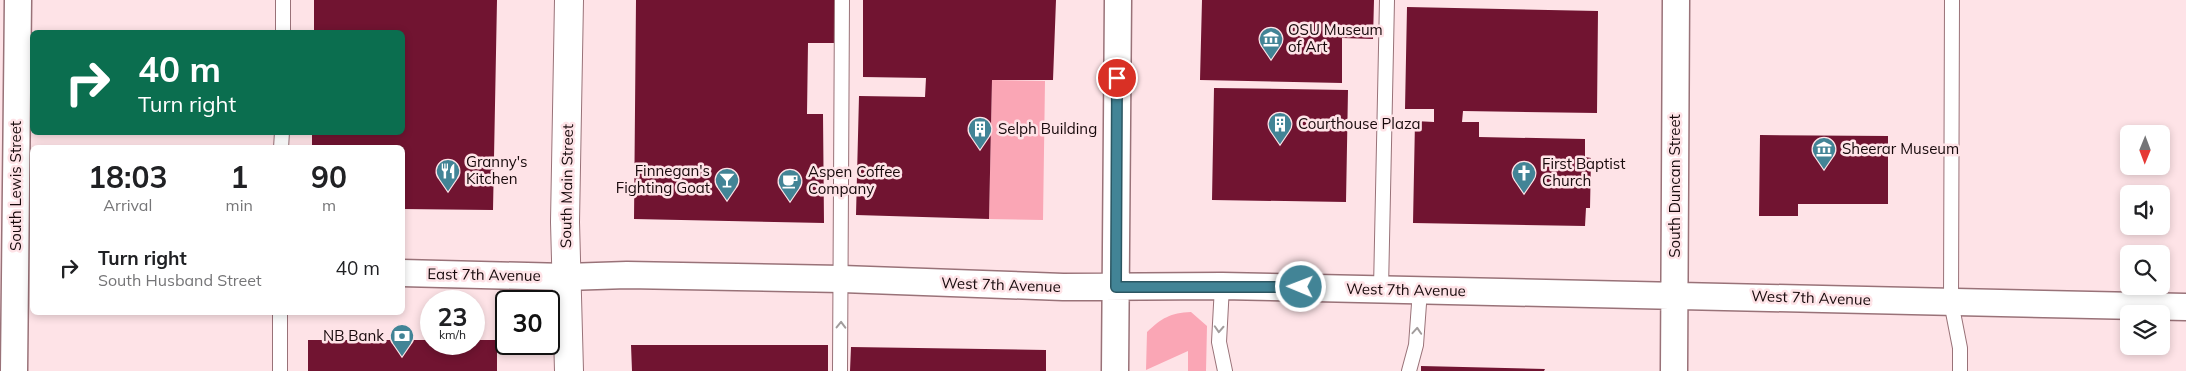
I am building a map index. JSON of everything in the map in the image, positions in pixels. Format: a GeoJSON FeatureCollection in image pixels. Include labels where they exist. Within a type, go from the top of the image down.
{"type":"FeatureCollection","features":[{"type":"Feature","properties":{"kind":"main road","name":"South Main Street"},"geometry":{"type":"LineString","coordinates":[[569,0],[566,277],[569,371]]}},
{"type":"Feature","properties":{"kind":"street","name":"South Lewis Street"},"geometry":{"type":"LineString","coordinates":[[14,371],[18,0]]}},
{"type":"Feature","properties":{"kind":"street"},"geometry":{"type":"LineString","coordinates":[[1115,371],[1118,0]]}},
{"type":"Feature","properties":{"kind":"street","name":"South Duncan Street"},"geometry":{"type":"LineString","coordinates":[[1674,371],[1676,0]]}},
{"type":"Feature","properties":{"kind":"street","name":"East 7th Avenue"},"geometry":{"type":"LineString","coordinates":[[405,273],[566,277]]}},
{"type":"Feature","properties":{"kind":"street","name":"West 7th Avenue"},"geometry":{"type":"LineString","coordinates":[[566,277],[627,275],[842,279],[1063,287],[1222,286],[2186,307]]}},
{"type":"Feature","properties":{"kind":"lane"},"geometry":{"type":"LineString","coordinates":[[282,30],[283,0]]}},
{"type":"Feature","properties":{"kind":"lane"},"geometry":{"type":"LineString","coordinates":[[840,371],[842,279],[842,0]]}},
{"type":"Feature","properties":{"kind":"lane"},"geometry":{"type":"LineString","coordinates":[[1381,289],[1386,0]]}},
{"type":"Feature","properties":{"kind":"lane"},"geometry":{"type":"LineString","coordinates":[[1952,0],[1951,302],[1960,348],[1960,371]]}},
{"type":"Feature","properties":{"kind":"lane"},"geometry":{"type":"LineString","coordinates":[[1222,286],[1218,342],[1225,371]]}},
{"type":"Feature","properties":{"kind":"lane"},"geometry":{"type":"LineString","coordinates":[[1409,371],[1416,345],[1420,290]]}},
{"type":"Feature","properties":{"kind":"lane"},"geometry":{"type":"LineString","coordinates":[[280,315],[280,371]]}},
{"type":"Feature","properties":{"kind":"shaded area"},"geometry":{"type":"Polygon","coordinates":[[[992,80],[1045,81],[1043,220],[989,219],[992,80]]]}},
{"type":"Feature","properties":{"kind":"shaded area"},"geometry":{"type":"Polygon","coordinates":[[[1191,312],[1207,326],[1206,371],[1188,371],[1188,351],[1146,370],[1147,332],[1167,317],[1191,312]]]}},
{"type":"Feature","properties":{"kind":"building"},"geometry":{"type":"Polygon","coordinates":[[[314,0],[497,0],[493,210],[405,209],[405,145],[312,145],[312,135],[405,135],[405,30],[314,30],[314,0]]]}},
{"type":"Feature","properties":{"kind":"building"},"geometry":{"type":"Polygon","coordinates":[[[636,0],[834,0],[834,43],[808,43],[807,114],[823,114],[824,223],[634,219],[636,0]]]}},
{"type":"Feature","properties":{"kind":"building"},"geometry":{"type":"Polygon","coordinates":[[[863,0],[1056,0],[1053,80],[992,80],[989,219],[856,215],[859,96],[925,97],[926,78],[863,77],[863,0]]]}},
{"type":"Feature","properties":{"kind":"building","name":"OSU Museum of Art"},"geometry":{"type":"Polygon","coordinates":[[[1202,0],[1374,0],[1373,39],[1342,38],[1342,83],[1200,80],[1202,0]]]}},
{"type":"Feature","properties":{"kind":"building"},"geometry":{"type":"Polygon","coordinates":[[[1407,7],[1598,11],[1597,113],[1463,111],[1462,122],[1479,122],[1479,137],[1585,139],[1585,157],[1591,158],[1590,208],[1586,208],[1585,226],[1413,223],[1415,121],[1434,122],[1434,109],[1405,109],[1407,7]]]}},
{"type":"Feature","properties":{"kind":"building","name":"Courthouse Plaza"},"geometry":{"type":"Polygon","coordinates":[[[1214,88],[1348,90],[1346,202],[1212,200],[1214,88]]]}},
{"type":"Feature","properties":{"kind":"building","name":"Sheerar Museum"},"geometry":{"type":"Polygon","coordinates":[[[1760,135],[1888,136],[1888,204],[1798,204],[1798,216],[1759,216],[1760,135]]]}},
{"type":"Feature","properties":{"kind":"building","name":"NB Bank"},"geometry":{"type":"Polygon","coordinates":[[[308,340],[420,340],[420,355],[485,355],[485,340],[495,340],[495,355],[497,355],[497,371],[308,371],[308,340]]]}},
{"type":"Feature","properties":{"kind":"building"},"geometry":{"type":"Polygon","coordinates":[[[631,345],[828,345],[828,371],[632,371],[631,345]]]}},
{"type":"Feature","properties":{"kind":"building"},"geometry":{"type":"Polygon","coordinates":[[[851,347],[1046,350],[1046,371],[850,371],[851,347]]]}},
{"type":"Feature","properties":{"kind":"building"},"geometry":{"type":"Polygon","coordinates":[[[1421,366],[1545,369],[1544,371],[1421,371],[1421,366]]]}},
{"type":"Feature","properties":{"kind":"place","name":"OSU Museum of Art"},"geometry":{"type":"Point","coordinates":[1271,60]}},
{"type":"Feature","properties":{"kind":"place","name":"Courthouse Plaza"},"geometry":{"type":"Point","coordinates":[1280,145]}},
{"type":"Feature","properties":{"kind":"place","name":"Selph Building"},"geometry":{"type":"Point","coordinates":[980,150]}},
{"type":"Feature","properties":{"kind":"place","name":"Sheerar Museum"},"geometry":{"type":"Point","coordinates":[1824,170]}},
{"type":"Feature","properties":{"kind":"place","name":"Granny's Kitchen"},"geometry":{"type":"Point","coordinates":[448,192]}},
{"type":"Feature","properties":{"kind":"place","name":"First Baptist Church"},"geometry":{"type":"Point","coordinates":[1524,194]}},
{"type":"Feature","properties":{"kind":"place","name":"Finnegan's Fighting Goat"},"geometry":{"type":"Point","coordinates":[727,201]}},
{"type":"Feature","properties":{"kind":"place","name":"Aspen Coffee Company"},"geometry":{"type":"Point","coordinates":[790,202]}},
{"type":"Feature","properties":{"kind":"place","name":"NB Bank"},"geometry":{"type":"Point","coordinates":[402,357]}},
{"type":"Feature","properties":{"kind":"route"},"geometry":{"type":"LineString","coordinates":[[1117,78],[1116,287],[1173,285],[1301,287]]}}]}
